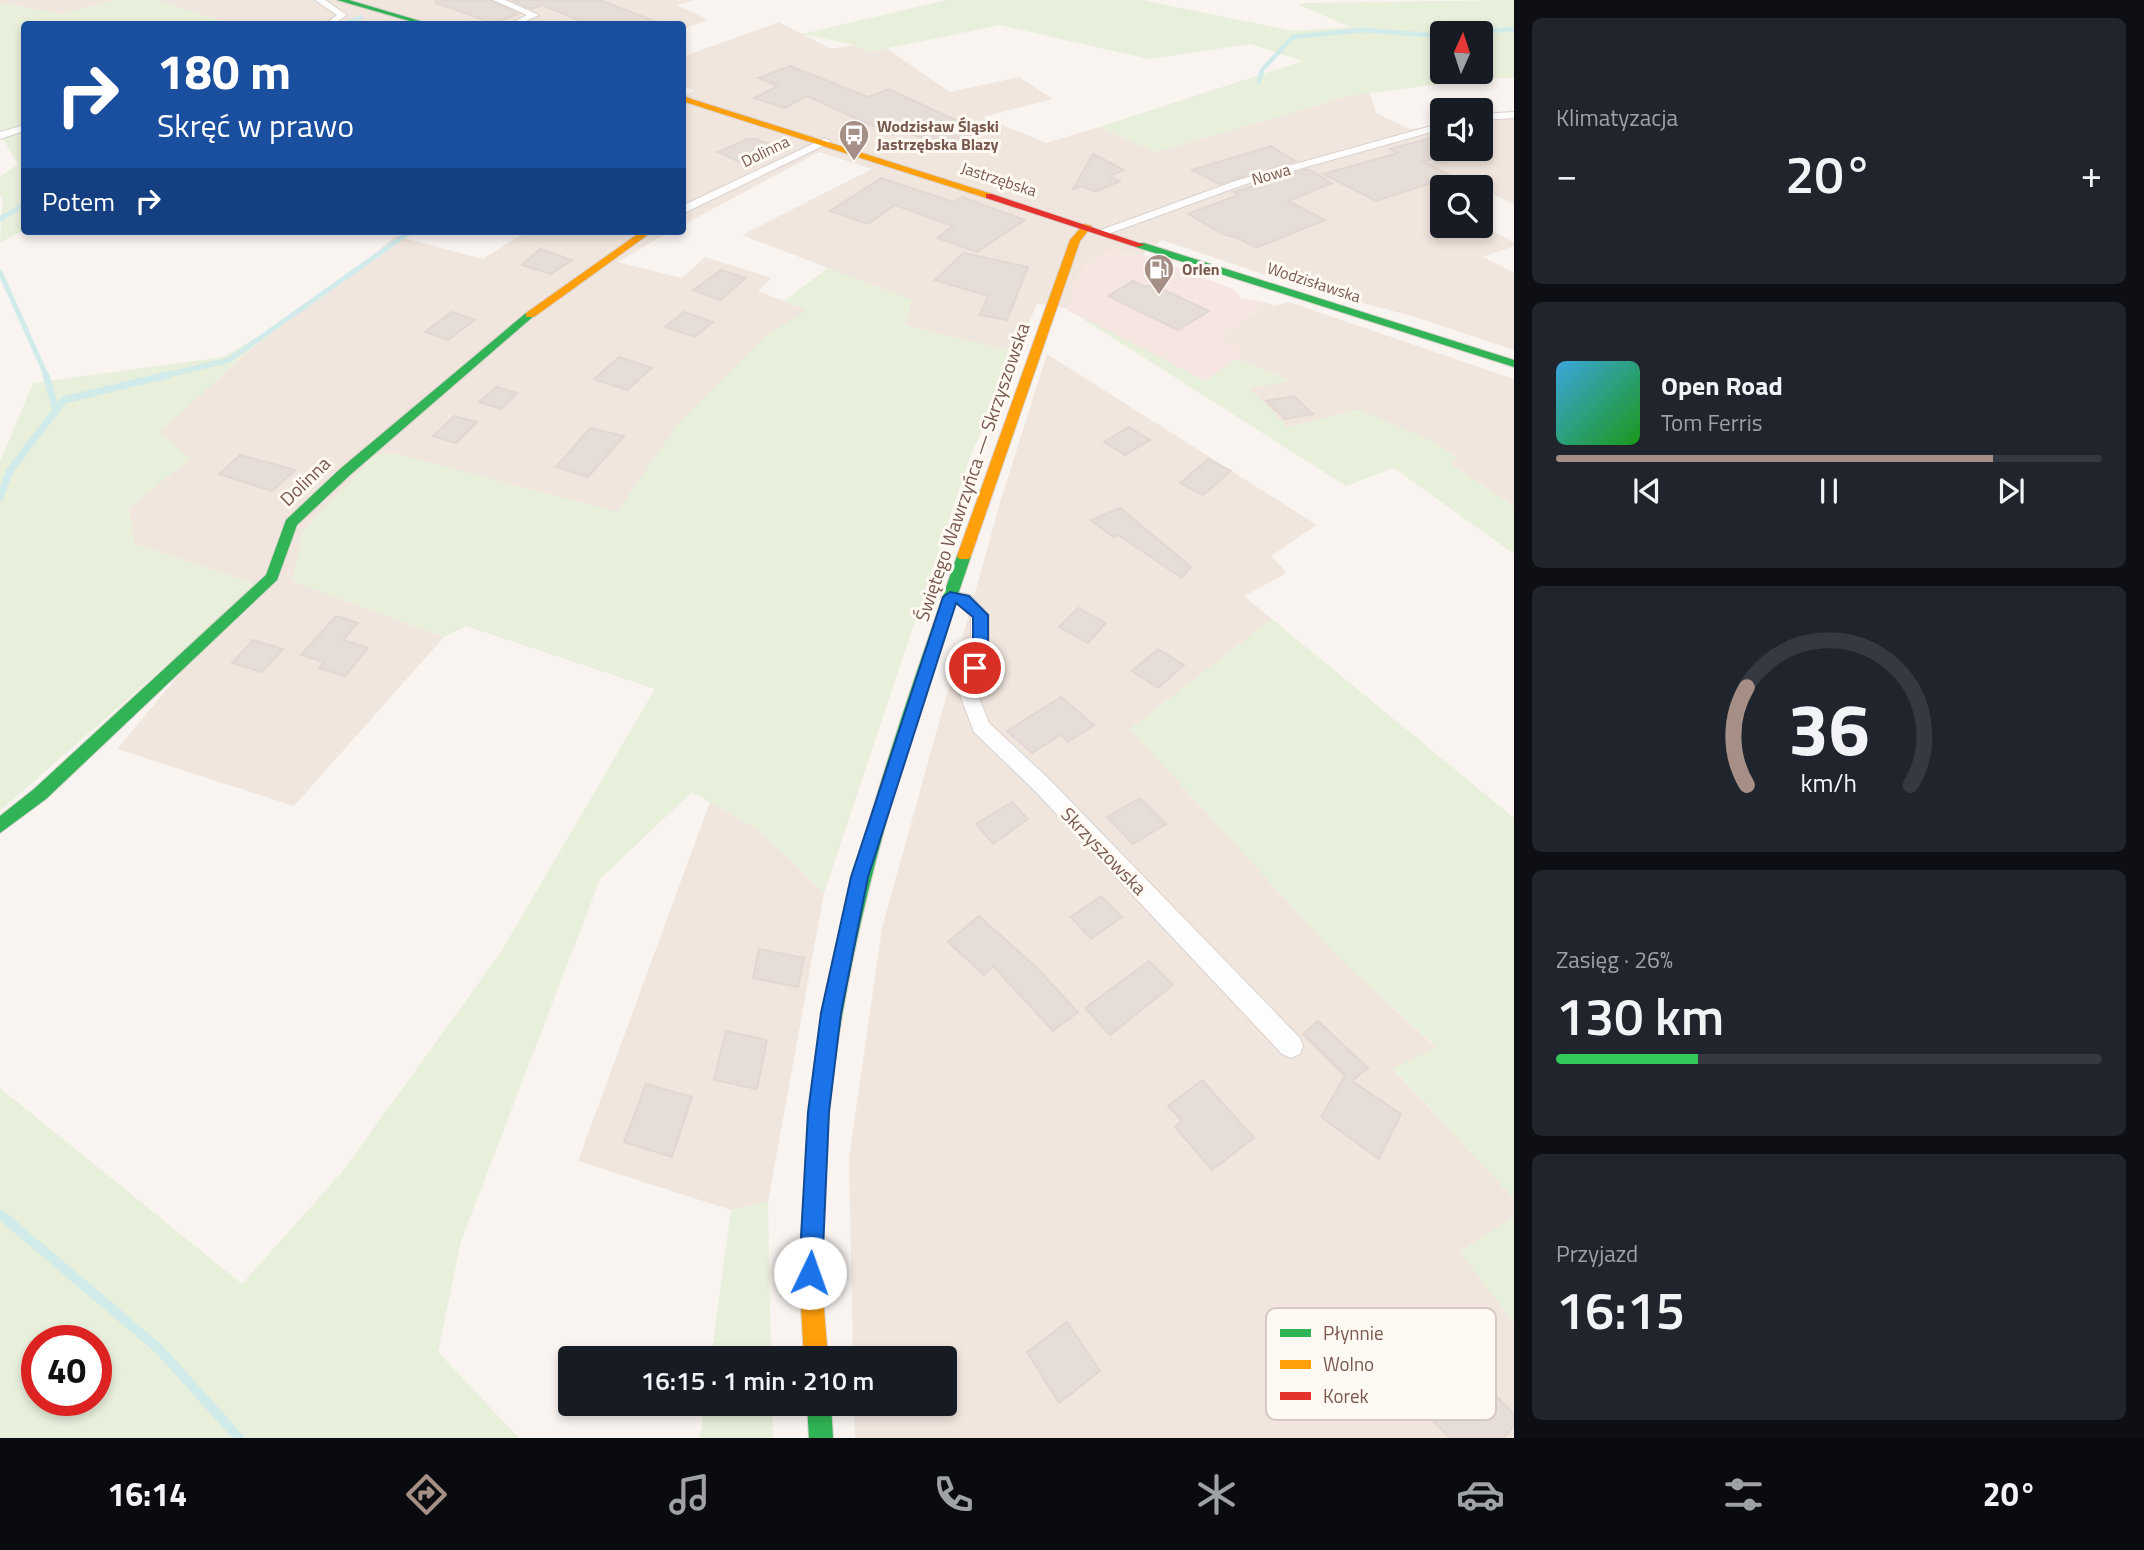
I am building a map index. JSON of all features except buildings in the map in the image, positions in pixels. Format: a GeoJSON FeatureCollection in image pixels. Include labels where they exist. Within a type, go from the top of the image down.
{"type":"FeatureCollection","features":[{"type":"Feature","properties":{"kind":"street"},"geometry":{"type":"LineString","coordinates":[[319,0],[344,15],[334,21]]}},
{"type":"Feature","properties":{"kind":"street"},"geometry":{"type":"LineString","coordinates":[[341,0],[415,21]]}},
{"type":"Feature","properties":{"kind":"street"},"geometry":{"type":"LineString","coordinates":[[497,0],[535,15],[521,21]]}},
{"type":"Feature","properties":{"kind":"street","name":"Jastrzębska"},"geometry":{"type":"LineString","coordinates":[[686,99],[1087,226],[1099,240]]}},
{"type":"Feature","properties":{"kind":"street"},"geometry":{"type":"LineString","coordinates":[[1493,116],[1514,115]]}},
{"type":"Feature","properties":{"kind":"street"},"geometry":{"type":"LineString","coordinates":[[0,136],[21,129]]}},
{"type":"Feature","properties":{"kind":"street","name":"Nowa"},"geometry":{"type":"LineString","coordinates":[[1099,240],[1242,182],[1430,129]]}},
{"type":"Feature","properties":{"kind":"street","name":"Dolinna"},"geometry":{"type":"LineString","coordinates":[[686,209],[825,141]]}},
{"type":"Feature","properties":{"kind":"street","name":"Świętego Wawrzyńca — Skrzyszowska"},"geometry":{"type":"LineString","coordinates":[[815,1346],[810,1273],[819,1112],[831,1013],[859,877],[950,597],[1054,297],[1070,260],[1075,240],[1087,226]]}},
{"type":"Feature","properties":{"kind":"street","name":"Dolinna"},"geometry":{"type":"LineString","coordinates":[[0,826],[40,794],[272,577],[291,523],[345,472],[525,318],[642,235]]}},
{"type":"Feature","properties":{"kind":"street"},"geometry":{"type":"LineString","coordinates":[[1070,260],[1099,240]]}},
{"type":"Feature","properties":{"kind":"street","name":"Wodzisławska"},"geometry":{"type":"LineString","coordinates":[[1099,240],[1514,364]]}},
{"type":"Feature","properties":{"kind":"street","name":"Skrzyszowska"},"geometry":{"type":"LineString","coordinates":[[950,597],[964,599],[981,615],[969,695],[981,727],[1041,785],[1291,1046]]}},
{"type":"Feature","properties":{"kind":"street"},"geometry":{"type":"LineString","coordinates":[[820,1416],[821,1438]]}},
{"type":"Feature","properties":{"kind":"shaded area"},"geometry":{"type":"Polygon","coordinates":[[[0,0],[113,0],[63,14],[0,3],[0,0]]]}},
{"type":"Feature","properties":{"kind":"shaded area"},"geometry":{"type":"Polygon","coordinates":[[[155,0],[694,0],[677,5],[708,20],[686,28],[686,21],[222,21],[155,0]]]}},
{"type":"Feature","properties":{"kind":"shaded area"},"geometry":{"type":"Polygon","coordinates":[[[779,22],[831,49],[854,45],[870,52],[886,48],[950,92],[1019,77],[1053,99],[983,117],[1046,143],[1099,127],[1156,152],[1349,96],[1370,93],[1376,113],[1410,129],[1430,126],[1430,161],[1493,161],[1493,119],[1514,117],[1514,205],[1493,194],[1493,175],[1430,175],[1430,238],[1493,238],[1493,231],[1514,242],[1514,246],[1483,257],[1514,273],[1514,350],[1415,317],[1299,286],[1162,240],[1079,310],[1037,304],[1016,352],[905,325],[911,300],[742,235],[872,169],[819,152],[686,223],[686,95],[695,91],[686,87],[686,56],[779,22]]]}},
{"type":"Feature","properties":{"kind":"shaded area"},"geometry":{"type":"Polygon","coordinates":[[[521,235],[664,235],[618,262],[682,278],[705,257],[772,278],[758,291],[808,310],[765,337],[677,425],[618,512],[292,581],[444,637],[294,806],[117,749],[255,584],[135,544],[128,507],[189,459],[159,432],[268,334],[323,296],[396,236],[483,259],[521,235]]]}},
{"type":"Feature","properties":{"kind":"shaded area"},"geometry":{"type":"Polygon","coordinates":[[[1115,250],[1148,256],[1235,290],[1240,298],[1268,303],[1218,339],[1247,352],[1205,381],[1067,310],[1077,276],[1084,266],[1104,252],[1115,250]]]}},
{"type":"Feature","properties":{"kind":"shaded area"},"geometry":{"type":"Polygon","coordinates":[[[1289,302],[1514,379],[1514,506],[1449,463],[1458,459],[1359,410],[1287,427],[1248,388],[1290,380],[1237,359],[1246,352],[1218,339],[1268,303],[1274,306],[1289,302]]]}},
{"type":"Feature","properties":{"kind":"shaded area"},"geometry":{"type":"Polygon","coordinates":[[[1047,354],[1317,525],[1271,556],[1287,573],[1244,596],[1272,619],[1130,729],[1340,959],[1437,1048],[1393,1069],[1514,1199],[1514,1217],[1460,1252],[1514,1323],[1514,1438],[855,1438],[854,1416],[957,1416],[957,1346],[853,1346],[849,1158],[882,928],[1001,499],[1047,354]]]}},
{"type":"Feature","properties":{"kind":"shaded area"},"geometry":{"type":"Polygon","coordinates":[[[710,802],[759,830],[824,893],[768,1202],[731,1210],[578,1161],[710,802]]]}},
{"type":"Feature","properties":{"kind":"green space"},"geometry":{"type":"Polygon","coordinates":[[[113,0],[155,0],[222,21],[21,21],[21,232],[0,243],[3,196],[0,196],[0,177],[18,164],[3,139],[0,139],[0,3],[63,14],[113,0]]]}},
{"type":"Feature","properties":{"kind":"green space"},"geometry":{"type":"Polygon","coordinates":[[[947,0],[1142,0],[1293,31],[1350,27],[1299,5],[1304,3],[1514,0],[1514,78],[1493,78],[1493,21],[1430,21],[1430,84],[1441,84],[1349,96],[1156,152],[1099,127],[1303,61],[1250,44],[1149,59],[1000,25],[870,52],[854,45],[802,34],[947,0]]]}},
{"type":"Feature","properties":{"kind":"green space"},"geometry":{"type":"Polygon","coordinates":[[[828,268],[912,300],[905,325],[1016,352],[970,457],[824,893],[759,830],[692,792],[600,879],[461,1241],[438,1352],[519,1438],[0,1438],[0,1088],[242,1284],[342,1172],[499,955],[655,689],[466,626],[444,637],[292,581],[303,531],[375,455],[393,453],[618,512],[677,425],[765,337],[807,310],[784,301],[828,268]]]}},
{"type":"Feature","properties":{"kind":"green space"},"geometry":{"type":"Polygon","coordinates":[[[1072,312],[1205,381],[1237,359],[1292,381],[1249,388],[1287,427],[1359,410],[1433,441],[1459,459],[1450,463],[1514,506],[1514,554],[1394,468],[1346,486],[1072,312]]]}},
{"type":"Feature","properties":{"kind":"green space"},"geometry":{"type":"Polygon","coordinates":[[[263,338],[160,432],[190,459],[129,508],[135,544],[255,584],[246,595],[0,811],[0,462],[33,383],[223,357],[253,340],[263,338]]]}},
{"type":"Feature","properties":{"kind":"green space"},"geometry":{"type":"Polygon","coordinates":[[[1272,619],[1514,818],[1514,1199],[1393,1068],[1437,1047],[1340,959],[1130,729],[1272,619]]]}},
{"type":"Feature","properties":{"kind":"green space"},"geometry":{"type":"Polygon","coordinates":[[[768,1202],[771,1346],[713,1346],[731,1210],[768,1202]]]}},
{"type":"Feature","properties":{"kind":"green space"},"geometry":{"type":"Polygon","coordinates":[[[1514,1217],[1514,1323],[1460,1252],[1514,1217]]]}},
{"type":"Feature","properties":{"kind":"green space"},"geometry":{"type":"Polygon","coordinates":[[[703,1416],[772,1416],[773,1438],[700,1438],[703,1416]]]}},
{"type":"Feature","properties":{"kind":"waterway"},"geometry":{"type":"LineString","coordinates":[[352,21],[361,17]]}},
{"type":"Feature","properties":{"kind":"waterway"},"geometry":{"type":"LineString","coordinates":[[1493,31],[1514,29]]}},
{"type":"Feature","properties":{"kind":"waterway"},"geometry":{"type":"LineString","coordinates":[[1259,82],[1262,70],[1293,37],[1362,30],[1430,35]]}},
{"type":"Feature","properties":{"kind":"waterway"},"geometry":{"type":"LineString","coordinates":[[0,219],[21,207]]}},
{"type":"Feature","properties":{"kind":"waterway"},"geometry":{"type":"LineString","coordinates":[[159,377],[229,360],[405,235]]}},
{"type":"Feature","properties":{"kind":"waterway"},"geometry":{"type":"LineString","coordinates":[[0,272],[47,377]]}},
{"type":"Feature","properties":{"kind":"waterway"},"geometry":{"type":"LineString","coordinates":[[46,375],[56,410]]}},
{"type":"Feature","properties":{"kind":"waterway"},"geometry":{"type":"LineString","coordinates":[[0,498],[10,470],[64,400],[167,375]]}},
{"type":"Feature","properties":{"kind":"waterway"},"geometry":{"type":"LineString","coordinates":[[0,1214],[159,1349],[239,1438]]}},
{"type":"Feature","properties":{"kind":"traffic: fast"},"geometry":{"type":"LineString","coordinates":[[341,0],[415,21]]}},
{"type":"Feature","properties":{"kind":"traffic: fast"},"geometry":{"type":"LineString","coordinates":[[1140,245],[1514,364]]}},
{"type":"Feature","properties":{"kind":"traffic: fast"},"geometry":{"type":"LineString","coordinates":[[0,826],[40,794],[272,577],[291,523],[345,472],[530,315]]}},
{"type":"Feature","properties":{"kind":"traffic: fast"},"geometry":{"type":"LineString","coordinates":[[825,1061],[835,996],[863,868],[921,680],[964,556]]}},
{"type":"Feature","properties":{"kind":"traffic: fast"},"geometry":{"type":"LineString","coordinates":[[820,1416],[821,1438]]}},
{"type":"Feature","properties":{"kind":"traffic: slow"},"geometry":{"type":"LineString","coordinates":[[686,99],[989,196]]}},
{"type":"Feature","properties":{"kind":"traffic: slow"},"geometry":{"type":"LineString","coordinates":[[964,556],[1075,240],[1087,226]]}},
{"type":"Feature","properties":{"kind":"traffic: slow"},"geometry":{"type":"LineString","coordinates":[[530,315],[642,235]]}},
{"type":"Feature","properties":{"kind":"traffic: slow"},"geometry":{"type":"LineString","coordinates":[[815,1346],[810,1273],[819,1112],[825,1061]]}},
{"type":"Feature","properties":{"kind":"traffic: jam"},"geometry":{"type":"LineString","coordinates":[[989,196],[1140,245]]}},
{"type":"Feature","properties":{"kind":"place","name":"Wodzisław Śląski Jastrzębska Blazy"},"geometry":{"type":"Point","coordinates":[854,162]}},
{"type":"Feature","properties":{"kind":"place","name":"Orlen"},"geometry":{"type":"Point","coordinates":[1159,296]}},
{"type":"Feature","properties":{"kind":"route"},"geometry":{"type":"LineString","coordinates":[[810,1273],[819,1112],[831,1013],[859,877],[950,597],[964,599],[981,615],[975,668]]}}]}
